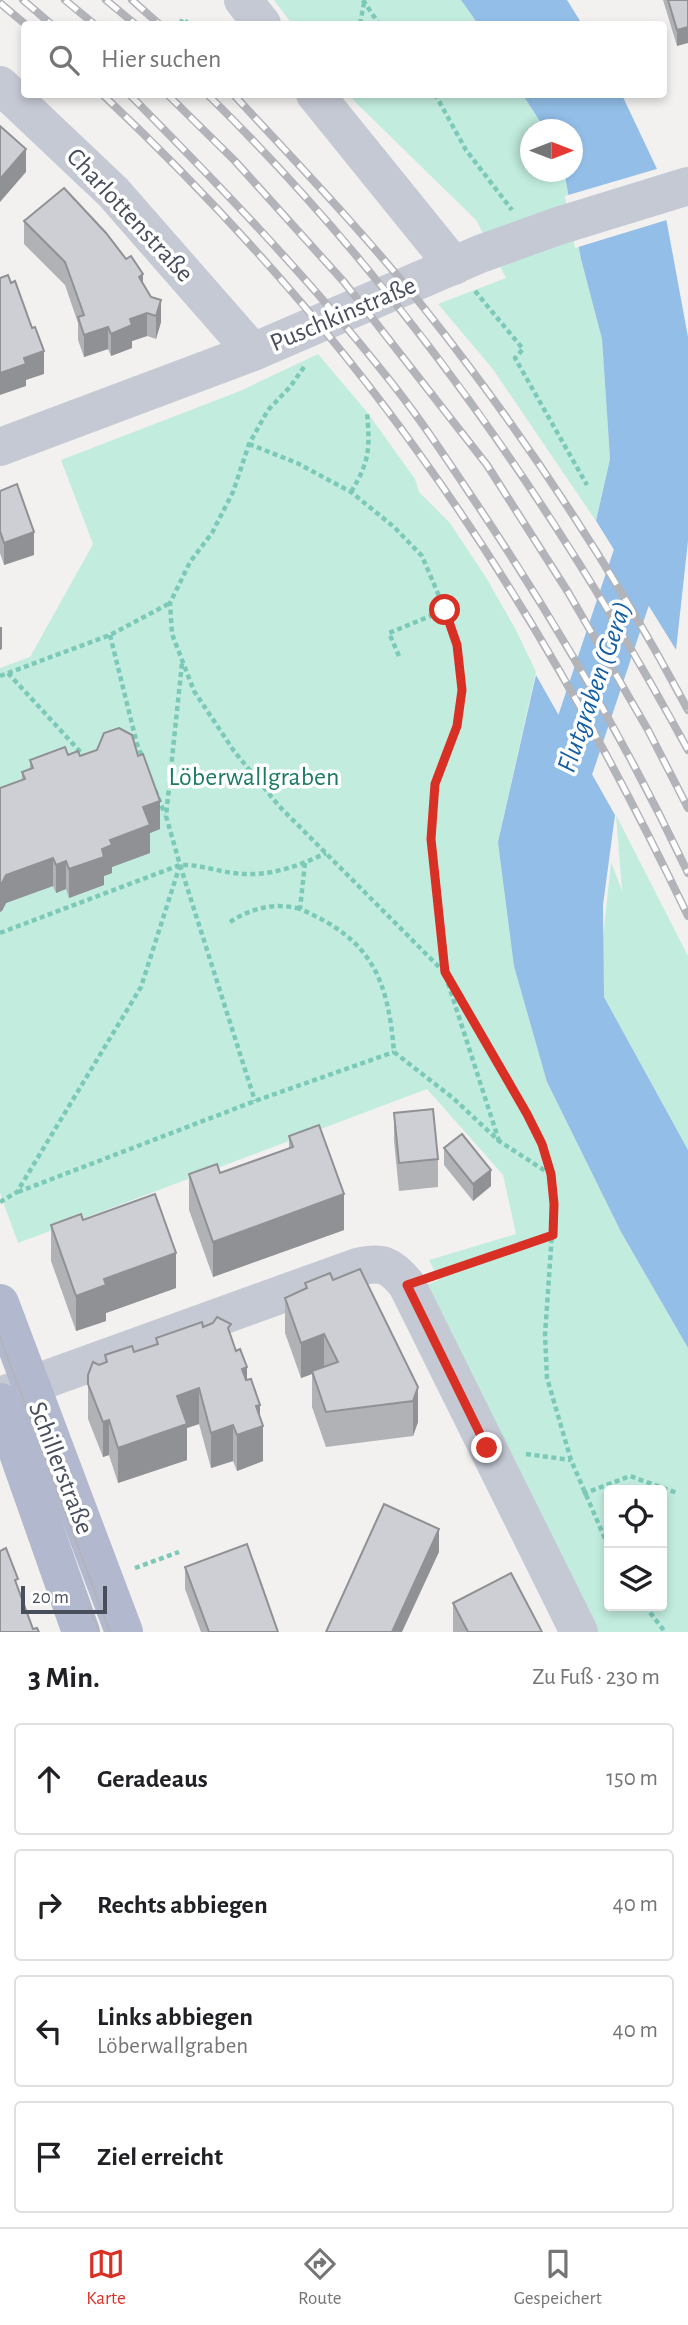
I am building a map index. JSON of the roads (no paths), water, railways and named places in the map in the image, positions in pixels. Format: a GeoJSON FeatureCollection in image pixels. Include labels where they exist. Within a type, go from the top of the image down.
{"type":"FeatureCollection","features":[{"type":"Feature","properties":{"kind":"main road","name":"Schillerstraße"},"geometry":{"type":"LineString","coordinates":[[0,1303],[10,1394],[81,1632]]}},
{"type":"Feature","properties":{"kind":"main road","name":"Schillerstraße"},"geometry":{"type":"LineString","coordinates":[[10,1394],[124,1632]]}},
{"type":"Feature","properties":{"kind":"street"},"geometry":{"type":"LineString","coordinates":[[243,0],[260,21]]}},
{"type":"Feature","properties":{"kind":"street","name":"Charlottenstraße"},"geometry":{"type":"LineString","coordinates":[[0,85],[114,192],[253,352]]}},
{"type":"Feature","properties":{"kind":"street"},"geometry":{"type":"LineString","coordinates":[[318,98],[454,266]]}},
{"type":"Feature","properties":{"kind":"street","name":"Puschkinstraße"},"geometry":{"type":"LineString","coordinates":[[0,447],[253,352],[545,230],[680,188]]}},
{"type":"Feature","properties":{"kind":"street"},"geometry":{"type":"LineString","coordinates":[[10,1394],[373,1263],[398,1275],[579,1632]]}},
{"type":"Feature","properties":{"kind":"water"},"geometry":{"type":"Polygon","coordinates":[[[461,0],[567,0],[580,21],[476,21],[461,0]]]}},
{"type":"Feature","properties":{"kind":"water"},"geometry":{"type":"Polygon","coordinates":[[[525,98],[623,98],[657,169],[688,337],[688,541],[676,650],[596,521],[610,459],[602,339],[581,259],[566,182],[583,182],[583,119],[539,119],[525,98]]]}},
{"type":"Feature","properties":{"kind":"water"},"geometry":{"type":"Polygon","coordinates":[[[536,675],[615,815],[603,905],[604,997],[688,1150],[688,1348],[621,1232],[547,1082],[514,966],[498,842],[536,675]]]}},
{"type":"Feature","properties":{"kind":"waterway","name":"Flutgraben (Gera)"},"geometry":{"type":"LineString","coordinates":[[553,811],[649,525],[649,513]]}},
{"type":"Feature","properties":{"kind":"tram line"},"geometry":{"type":"LineString","coordinates":[[0,1337],[110,1632]]}},
{"type":"Feature","properties":{"kind":"tram line"},"geometry":{"type":"LineString","coordinates":[[89,1607],[99,1632]]}},
{"type":"Feature","properties":{"kind":"railway"},"geometry":{"type":"LineString","coordinates":[[23,0],[48,21]]}},
{"type":"Feature","properties":{"kind":"railway"},"geometry":{"type":"LineString","coordinates":[[65,0],[90,21]]}},
{"type":"Feature","properties":{"kind":"railway"},"geometry":{"type":"LineString","coordinates":[[106,0],[131,21]]}},
{"type":"Feature","properties":{"kind":"railway"},"geometry":{"type":"LineString","coordinates":[[132,0],[156,21]]}},
{"type":"Feature","properties":{"kind":"railway"},"geometry":{"type":"LineString","coordinates":[[0,3],[21,21]]}},
{"type":"Feature","properties":{"kind":"railway"},"geometry":{"type":"LineString","coordinates":[[106,98],[189,179],[272,269],[350,362],[423,459],[497,568],[566,682],[629,798],[688,916]]}},
{"type":"Feature","properties":{"kind":"railway"},"geometry":{"type":"LineString","coordinates":[[133,98],[292,264],[418,418],[560,634],[614,728],[688,873]]}},
{"type":"Feature","properties":{"kind":"railway"},"geometry":{"type":"LineString","coordinates":[[171,98],[235,161],[344,282],[487,465],[568,592],[648,730],[688,808]]}},
{"type":"Feature","properties":{"kind":"railway"},"geometry":{"type":"LineString","coordinates":[[211,98],[346,243],[411,322],[472,404],[585,574],[688,750]]}},
{"type":"Feature","properties":{"kind":"railway"},"geometry":{"type":"LineString","coordinates":[[237,98],[378,253],[461,355],[598,554],[688,710]]}},
{"type":"Feature","properties":{"kind":"park label","name":"Löberwallgraben"},"geometry":{"type":"Point","coordinates":[254,777]}}]}
